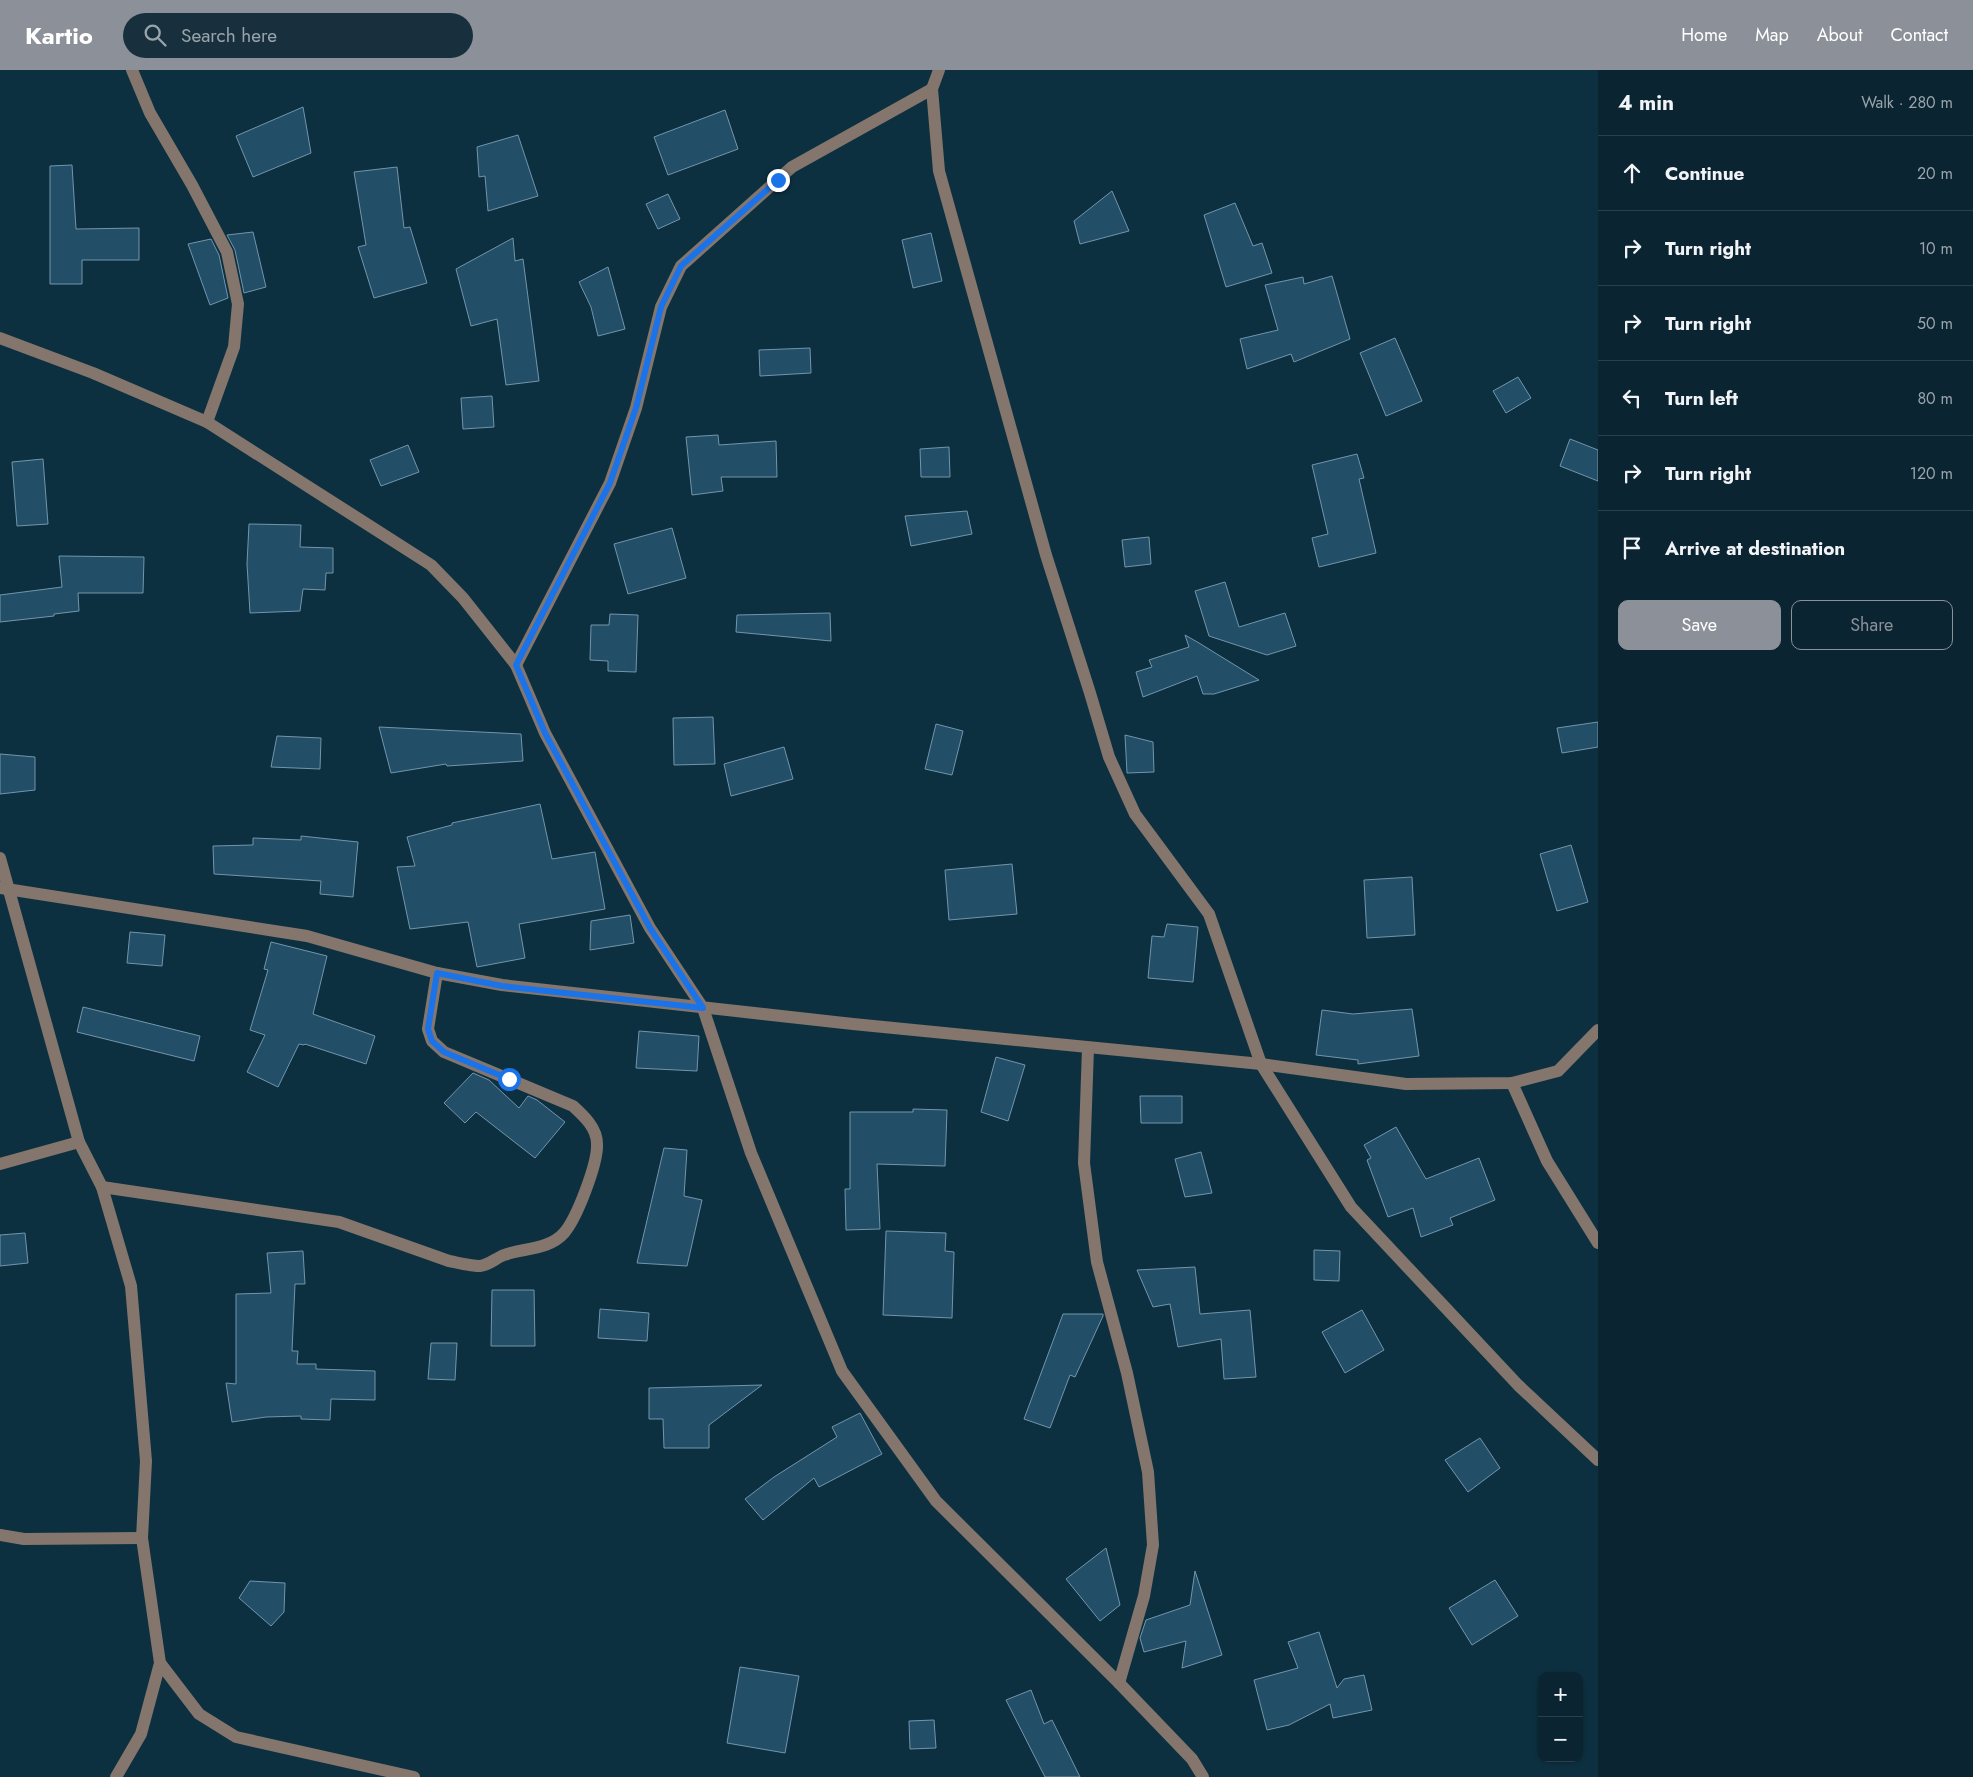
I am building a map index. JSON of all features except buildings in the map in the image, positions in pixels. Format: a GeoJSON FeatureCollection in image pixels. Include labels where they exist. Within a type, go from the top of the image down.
{"type":"FeatureCollection","features":[{"type":"Feature","properties":{"kind":"street"},"geometry":{"type":"LineString","coordinates":[[132,70],[150,113],[227,252],[238,304],[234,347],[207,422]]}},
{"type":"Feature","properties":{"kind":"street"},"geometry":{"type":"LineString","coordinates":[[939,70],[932,89],[939,172],[1046,555],[1088,684],[1108,757],[1135,814],[1209,914],[1261,1064],[1351,1208],[1518,1385],[1598,1460]]}},
{"type":"Feature","properties":{"kind":"street"},"geometry":{"type":"LineString","coordinates":[[516,665],[610,483],[636,408],[661,307],[681,266],[792,167],[932,89]]}},
{"type":"Feature","properties":{"kind":"street"},"geometry":{"type":"LineString","coordinates":[[0,338],[93,373],[207,422],[430,565],[463,598],[516,665],[545,733],[650,928],[703,1008],[751,1154],[842,1371],[936,1501],[1120,1683],[1192,1759],[1203,1777]]}},
{"type":"Feature","properties":{"kind":"street"},"geometry":{"type":"LineString","coordinates":[[0,858],[5,889],[79,1142],[102,1187],[131,1286],[146,1461],[142,1538],[160,1663],[141,1734],[116,1777]]}},
{"type":"Feature","properties":{"kind":"street"},"geometry":{"type":"LineString","coordinates":[[5,889],[307,936],[437,973],[502,986],[1088,1048],[1261,1064],[1406,1084],[1512,1083],[1558,1071],[1598,1030]]}},
{"type":"Feature","properties":{"kind":"street"},"geometry":{"type":"LineString","coordinates":[[102,1187],[339,1222],[449,1262],[462,1264],[480,1266],[502,1256],[538,1248],[553,1242],[564,1233],[579,1205],[595,1162],[597,1142],[588,1119],[573,1106],[444,1052],[432,1041],[428,1029],[437,973]]}},
{"type":"Feature","properties":{"kind":"street"},"geometry":{"type":"LineString","coordinates":[[1088,1048],[1085,1173],[1097,1262],[1127,1373],[1148,1472],[1153,1545],[1144,1596],[1120,1683]]}},
{"type":"Feature","properties":{"kind":"street"},"geometry":{"type":"LineString","coordinates":[[1512,1083],[1546,1161],[1598,1243]]}},
{"type":"Feature","properties":{"kind":"street"},"geometry":{"type":"LineString","coordinates":[[0,1164],[79,1142]]}},
{"type":"Feature","properties":{"kind":"street"},"geometry":{"type":"LineString","coordinates":[[0,1535],[24,1539],[142,1538]]}},
{"type":"Feature","properties":{"kind":"street"},"geometry":{"type":"LineString","coordinates":[[160,1663],[199,1714],[236,1737],[414,1777]]}},
{"type":"Feature","properties":{"kind":"route"},"geometry":{"type":"LineString","coordinates":[[509,1079],[444,1052],[432,1041],[428,1029],[437,973],[502,986],[703,1008],[650,928],[545,733],[516,665],[610,483],[636,408],[661,307],[681,266],[778,180]]}}]}
